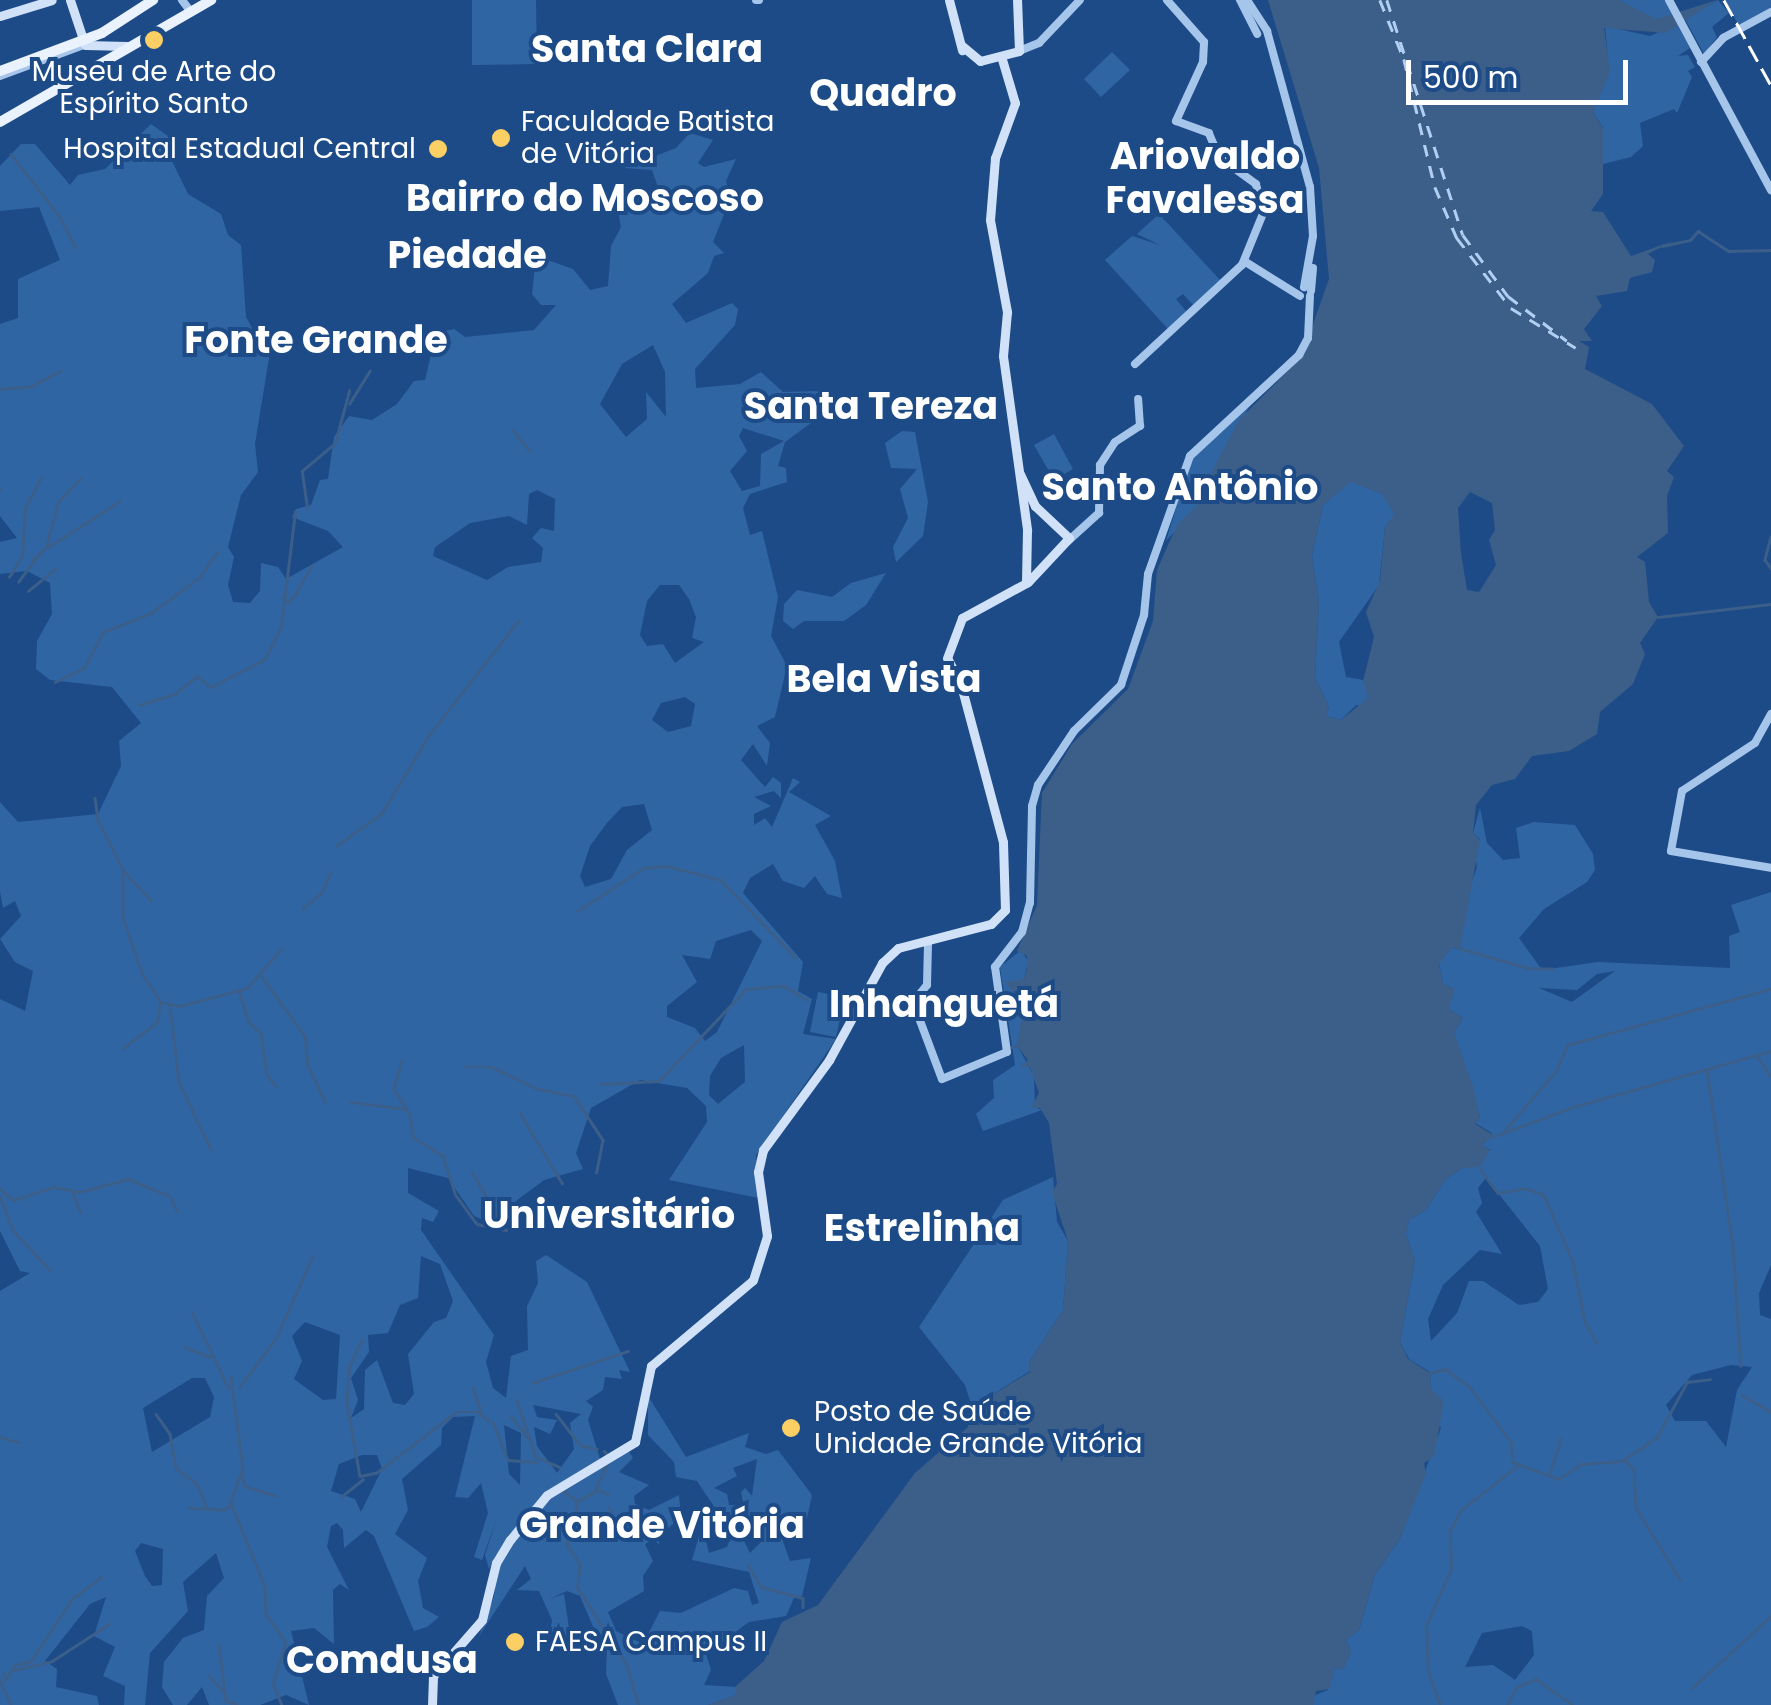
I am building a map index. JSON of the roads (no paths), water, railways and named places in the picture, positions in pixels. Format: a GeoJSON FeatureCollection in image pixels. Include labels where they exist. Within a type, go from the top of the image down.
{"type":"FeatureCollection","features":[{"type":"Feature","properties":{"kind":"main road"},"geometry":{"type":"LineString","coordinates":[[0,13],[34,0]]}},
{"type":"Feature","properties":{"kind":"main road"},"geometry":{"type":"LineString","coordinates":[[0,13],[52,0]]}},
{"type":"Feature","properties":{"kind":"main road"},"geometry":{"type":"LineString","coordinates":[[70,0],[83,43]]}},
{"type":"Feature","properties":{"kind":"main road"},"geometry":{"type":"LineString","coordinates":[[0,74],[83,43],[157,0]]}},
{"type":"Feature","properties":{"kind":"main road"},"geometry":{"type":"LineString","coordinates":[[0,122],[212,0]]}},
{"type":"Feature","properties":{"kind":"main road"},"geometry":{"type":"LineString","coordinates":[[949,0],[962,45],[973,65],[1016,52],[1017,0]]}},
{"type":"Feature","properties":{"kind":"main road"},"geometry":{"type":"LineString","coordinates":[[83,43],[131,46]]}},
{"type":"Feature","properties":{"kind":"main road"},"geometry":{"type":"LineString","coordinates":[[1002,58],[1015,103],[996,155],[990,220],[1008,312],[1003,356],[1024,515],[1025,570],[1021,586]]}},
{"type":"Feature","properties":{"kind":"main road"},"geometry":{"type":"LineString","coordinates":[[432,1705],[433,1676],[482,1620],[496,1564],[510,1540],[548,1495],[635,1442],[651,1366],[753,1280],[768,1236],[758,1172],[763,1150],[828,1060],[882,964],[898,948],[928,944],[991,924],[1006,910],[1003,842],[961,685],[947,658],[968,612],[1021,586],[1066,543],[1066,530],[1035,506],[1020,474]]}},
{"type":"Feature","properties":{"kind":"main road"},"geometry":{"type":"LineString","coordinates":[[1024,515],[1035,506]]}},
{"type":"Feature","properties":{"kind":"street"},"geometry":{"type":"LineString","coordinates":[[182,0],[191,12]]}},
{"type":"Feature","properties":{"kind":"street"},"geometry":{"type":"LineString","coordinates":[[1016,52],[1039,44],[1080,0]]}},
{"type":"Feature","properties":{"kind":"street"},"geometry":{"type":"LineString","coordinates":[[1134,364],[1244,261],[1264,211],[1262,194],[1248,174],[1219,158],[1207,131],[1176,121],[1203,62],[1204,42],[1167,0]]}},
{"type":"Feature","properties":{"kind":"street"},"geometry":{"type":"LineString","coordinates":[[928,944],[927,985],[914,993],[914,1016],[942,1079],[1007,1052],[996,968],[1022,932],[1030,903],[1032,806],[1061,748],[1120,685],[1144,615],[1148,574],[1190,456],[1304,348],[1310,306],[1305,293],[1312,258],[1310,187],[1263,33],[1243,0]]}},
{"type":"Feature","properties":{"kind":"street"},"geometry":{"type":"LineString","coordinates":[[1675,5],[1771,190]]}},
{"type":"Feature","properties":{"kind":"street"},"geometry":{"type":"LineString","coordinates":[[1704,62],[1714,49],[1771,12]]}},
{"type":"Feature","properties":{"kind":"street"},"geometry":{"type":"LineString","coordinates":[[1244,261],[1288,290],[1305,293]]}},
{"type":"Feature","properties":{"kind":"street"},"geometry":{"type":"LineString","coordinates":[[1066,543],[1100,511],[1099,473],[1108,450],[1140,426],[1138,399]]}},
{"type":"Feature","properties":{"kind":"street"},"geometry":{"type":"LineString","coordinates":[[1066,530],[1080,530]]}},
{"type":"Feature","properties":{"kind":"street"},"geometry":{"type":"LineString","coordinates":[[1771,714],[1754,743],[1684,789],[1672,854],[1771,868]]}},
{"type":"Feature","properties":{"kind":"waterway"},"geometry":{"type":"LineString","coordinates":[[11,154],[60,217],[75,247]]}},
{"type":"Feature","properties":{"kind":"waterway"},"geometry":{"type":"LineString","coordinates":[[1662,246],[1690,240],[1698,231],[1729,251],[1771,250]]}},
{"type":"Feature","properties":{"kind":"waterway"},"geometry":{"type":"LineString","coordinates":[[0,389],[32,386],[60,371]]}},
{"type":"Feature","properties":{"kind":"waterway"},"geometry":{"type":"LineString","coordinates":[[349,404],[370,371]]}},
{"type":"Feature","properties":{"kind":"waterway"},"geometry":{"type":"LineString","coordinates":[[307,508],[302,471],[335,443],[349,391]]}},
{"type":"Feature","properties":{"kind":"waterway"},"geometry":{"type":"LineString","coordinates":[[838,401],[844,399]]}},
{"type":"Feature","properties":{"kind":"waterway"},"geometry":{"type":"LineString","coordinates":[[830,406],[836,402]]}},
{"type":"Feature","properties":{"kind":"waterway"},"geometry":{"type":"LineString","coordinates":[[513,430],[530,451]]}},
{"type":"Feature","properties":{"kind":"waterway"},"geometry":{"type":"LineString","coordinates":[[9,577],[22,556],[25,508],[41,478]]}},
{"type":"Feature","properties":{"kind":"waterway"},"geometry":{"type":"LineString","coordinates":[[32,560],[46,548],[58,502],[80,479]]}},
{"type":"Feature","properties":{"kind":"waterway"},"geometry":{"type":"LineString","coordinates":[[47,548],[120,501]]}},
{"type":"Feature","properties":{"kind":"waterway"},"geometry":{"type":"LineString","coordinates":[[139,705],[175,694],[197,676],[211,687],[265,659],[281,626],[295,512]]}},
{"type":"Feature","properties":{"kind":"waterway"},"geometry":{"type":"LineString","coordinates":[[1771,537],[1765,560],[1771,568]]}},
{"type":"Feature","properties":{"kind":"waterway"},"geometry":{"type":"LineString","coordinates":[[18,582],[41,551]]}},
{"type":"Feature","properties":{"kind":"waterway"},"geometry":{"type":"LineString","coordinates":[[55,682],[84,668],[103,632],[151,613],[200,577],[217,552]]}},
{"type":"Feature","properties":{"kind":"waterway"},"geometry":{"type":"LineString","coordinates":[[282,597],[288,602],[295,595],[311,566]]}},
{"type":"Feature","properties":{"kind":"waterway"},"geometry":{"type":"LineString","coordinates":[[28,591],[55,569]]}},
{"type":"Feature","properties":{"kind":"waterway"},"geometry":{"type":"LineString","coordinates":[[1658,617],[1771,604]]}},
{"type":"Feature","properties":{"kind":"waterway"},"geometry":{"type":"LineString","coordinates":[[336,846],[381,814],[429,735],[519,620]]}},
{"type":"Feature","properties":{"kind":"waterway"},"geometry":{"type":"LineString","coordinates":[[95,798],[98,820],[123,869],[123,918],[143,975],[161,1002],[180,1006],[247,988],[281,949]]}},
{"type":"Feature","properties":{"kind":"waterway"},"geometry":{"type":"LineString","coordinates":[[577,911],[644,868],[667,866],[721,880],[795,957]]}},
{"type":"Feature","properties":{"kind":"waterway"},"geometry":{"type":"LineString","coordinates":[[123,870],[152,901]]}},
{"type":"Feature","properties":{"kind":"waterway"},"geometry":{"type":"LineString","coordinates":[[302,909],[322,892],[330,873]]}},
{"type":"Feature","properties":{"kind":"waterway"},"geometry":{"type":"LineString","coordinates":[[1459,948],[1528,968],[1552,969]]}},
{"type":"Feature","properties":{"kind":"waterway"},"geometry":{"type":"LineString","coordinates":[[262,977],[305,1036],[308,1066],[325,1101]]}},
{"type":"Feature","properties":{"kind":"waterway"},"geometry":{"type":"LineString","coordinates":[[600,1084],[659,1081],[746,989],[784,986],[806,999]]}},
{"type":"Feature","properties":{"kind":"waterway"},"geometry":{"type":"LineString","coordinates":[[1505,1130],[1556,1071],[1567,1045],[1771,989]]}},
{"type":"Feature","properties":{"kind":"waterway"},"geometry":{"type":"LineString","coordinates":[[239,990],[249,1022],[261,1033],[267,1075],[276,1086]]}},
{"type":"Feature","properties":{"kind":"waterway"},"geometry":{"type":"LineString","coordinates":[[122,1049],[157,1022],[160,1003]]}},
{"type":"Feature","properties":{"kind":"waterway"},"geometry":{"type":"LineString","coordinates":[[170,1006],[179,1082],[211,1149]]}},
{"type":"Feature","properties":{"kind":"waterway"},"geometry":{"type":"LineString","coordinates":[[1011,1047],[1017,1046]]}},
{"type":"Feature","properties":{"kind":"waterway"},"geometry":{"type":"LineString","coordinates":[[1495,1136],[1573,1107],[1771,1051]]}},
{"type":"Feature","properties":{"kind":"waterway"},"geometry":{"type":"LineString","coordinates":[[1757,1056],[1771,1076]]}},
{"type":"Feature","properties":{"kind":"waterway"},"geometry":{"type":"LineString","coordinates":[[402,1061],[394,1089],[410,1115],[413,1137],[443,1156],[455,1194],[477,1224],[506,1230]]}},
{"type":"Feature","properties":{"kind":"waterway"},"geometry":{"type":"LineString","coordinates":[[464,1067],[492,1067],[538,1089],[574,1096],[603,1140],[597,1172]]}},
{"type":"Feature","properties":{"kind":"waterway"},"geometry":{"type":"LineString","coordinates":[[1707,1070],[1733,1247],[1741,1366]]}},
{"type":"Feature","properties":{"kind":"waterway"},"geometry":{"type":"LineString","coordinates":[[351,1102],[406,1109]]}},
{"type":"Feature","properties":{"kind":"waterway"},"geometry":{"type":"LineString","coordinates":[[520,1113],[562,1183]]}},
{"type":"Feature","properties":{"kind":"waterway"},"geometry":{"type":"LineString","coordinates":[[1480,1169],[1498,1193],[1525,1188],[1544,1195],[1573,1261],[1585,1322],[1597,1343]]}},
{"type":"Feature","properties":{"kind":"waterway"},"geometry":{"type":"LineString","coordinates":[[472,1172],[506,1230]]}},
{"type":"Feature","properties":{"kind":"waterway"},"geometry":{"type":"LineString","coordinates":[[0,1188],[13,1200],[54,1187],[80,1192],[128,1179],[170,1196],[177,1211]]}},
{"type":"Feature","properties":{"kind":"waterway"},"geometry":{"type":"LineString","coordinates":[[72,1191],[81,1212]]}},
{"type":"Feature","properties":{"kind":"waterway"},"geometry":{"type":"LineString","coordinates":[[0,1196],[13,1230],[50,1270]]}},
{"type":"Feature","properties":{"kind":"waterway"},"geometry":{"type":"LineString","coordinates":[[239,1388],[276,1338],[312,1257]]}},
{"type":"Feature","properties":{"kind":"waterway"},"geometry":{"type":"LineString","coordinates":[[192,1312],[229,1389]]}},
{"type":"Feature","properties":{"kind":"waterway"},"geometry":{"type":"LineString","coordinates":[[362,1341],[350,1366],[347,1404],[360,1476],[376,1473],[456,1412],[478,1412],[489,1421]]}},
{"type":"Feature","properties":{"kind":"waterway"},"geometry":{"type":"LineString","coordinates":[[184,1347],[210,1357]]}},
{"type":"Feature","properties":{"kind":"waterway"},"geometry":{"type":"LineString","coordinates":[[532,1383],[628,1351]]}},
{"type":"Feature","properties":{"kind":"waterway"},"geometry":{"type":"LineString","coordinates":[[1430,1373],[1445,1369],[1470,1387],[1511,1442],[1513,1462],[1559,1479],[1581,1464],[1622,1461],[1657,1437],[1687,1382],[1710,1379]]}},
{"type":"Feature","properties":{"kind":"waterway"},"geometry":{"type":"LineString","coordinates":[[231,1377],[243,1468],[231,1503],[265,1586],[266,1614],[286,1643],[273,1683],[282,1705]]}},
{"type":"Feature","properties":{"kind":"waterway"},"geometry":{"type":"LineString","coordinates":[[473,1387],[482,1414]]}},
{"type":"Feature","properties":{"kind":"waterway"},"geometry":{"type":"LineString","coordinates":[[1742,1395],[1771,1412]]}},
{"type":"Feature","properties":{"kind":"waterway"},"geometry":{"type":"LineString","coordinates":[[517,1400],[536,1457],[559,1467]]}},
{"type":"Feature","properties":{"kind":"waterway"},"geometry":{"type":"LineString","coordinates":[[156,1414],[170,1434],[176,1468],[197,1484],[207,1508]]}},
{"type":"Feature","properties":{"kind":"waterway"},"geometry":{"type":"LineString","coordinates":[[556,1414],[580,1445],[597,1449]]}},
{"type":"Feature","properties":{"kind":"waterway"},"geometry":{"type":"LineString","coordinates":[[511,1416],[528,1438]]}},
{"type":"Feature","properties":{"kind":"waterway"},"geometry":{"type":"LineString","coordinates":[[493,1422],[508,1460],[536,1462]]}},
{"type":"Feature","properties":{"kind":"waterway"},"geometry":{"type":"LineString","coordinates":[[0,1437],[18,1442]]}},
{"type":"Feature","properties":{"kind":"waterway"},"geometry":{"type":"LineString","coordinates":[[1549,1475],[1561,1439]]}},
{"type":"Feature","properties":{"kind":"waterway"},"geometry":{"type":"LineString","coordinates":[[604,1451],[607,1454]]}},
{"type":"Feature","properties":{"kind":"waterway"},"geometry":{"type":"LineString","coordinates":[[1625,1460],[1634,1469],[1636,1508],[1680,1579]]}},
{"type":"Feature","properties":{"kind":"waterway"},"geometry":{"type":"LineString","coordinates":[[595,1490],[608,1462]]}},
{"type":"Feature","properties":{"kind":"waterway"},"geometry":{"type":"LineString","coordinates":[[1440,1705],[1428,1672],[1426,1626],[1451,1569],[1450,1531],[1460,1511],[1517,1466]]}},
{"type":"Feature","properties":{"kind":"waterway"},"geometry":{"type":"LineString","coordinates":[[242,1475],[245,1486],[275,1496]]}},
{"type":"Feature","properties":{"kind":"waterway"},"geometry":{"type":"LineString","coordinates":[[341,1497],[363,1479]]}},
{"type":"Feature","properties":{"kind":"waterway"},"geometry":{"type":"LineString","coordinates":[[561,1489],[578,1502]]}},
{"type":"Feature","properties":{"kind":"waterway"},"geometry":{"type":"LineString","coordinates":[[608,1495],[599,1490],[579,1501],[567,1544],[580,1564],[578,1588],[626,1663],[639,1705]]}},
{"type":"Feature","properties":{"kind":"waterway"},"geometry":{"type":"LineString","coordinates":[[189,1508],[224,1510],[230,1505]]}},
{"type":"Feature","properties":{"kind":"waterway"},"geometry":{"type":"LineString","coordinates":[[609,1508],[612,1511]]}},
{"type":"Feature","properties":{"kind":"waterway"},"geometry":{"type":"LineString","coordinates":[[748,1565],[761,1587],[803,1598],[803,1607]]}},
{"type":"Feature","properties":{"kind":"waterway"},"geometry":{"type":"LineString","coordinates":[[4,1673],[5,1680],[15,1665],[31,1661],[72,1599],[101,1577]]}},
{"type":"Feature","properties":{"kind":"waterway"},"geometry":{"type":"LineString","coordinates":[[1691,1689],[1771,1616]]}},
{"type":"Feature","properties":{"kind":"waterway"},"geometry":{"type":"LineString","coordinates":[[14,1670],[52,1661],[109,1624]]}},
{"type":"Feature","properties":{"kind":"waterway"},"geometry":{"type":"LineString","coordinates":[[219,1645],[226,1701],[237,1704]]}},
{"type":"Feature","properties":{"kind":"waterway"},"geometry":{"type":"LineString","coordinates":[[209,1676],[225,1693]]}},
{"type":"Feature","properties":{"kind":"waterway"},"geometry":{"type":"LineString","coordinates":[[1507,1705],[1517,1687],[1536,1679],[1573,1705]]}},
{"type":"Feature","properties":{"kind":"waterway"},"geometry":{"type":"LineString","coordinates":[[0,1680],[11,1705]]}},
{"type":"Feature","properties":{"kind":"railway"},"geometry":{"type":"LineString","coordinates":[[1724,0],[1771,85]]}},
{"type":"Feature","properties":{"kind":"place","name":"Museu de Arte do Espírito Santo"},"geometry":{"type":"Point","coordinates":[154,40]}},
{"type":"Feature","properties":{"kind":"place","name":"Faculdade Batista de Vitória"},"geometry":{"type":"Point","coordinates":[501,138]}},
{"type":"Feature","properties":{"kind":"place","name":"Hospital Estadual Central"},"geometry":{"type":"Point","coordinates":[438,149]}},
{"type":"Feature","properties":{"kind":"place","name":"Posto de Saúde Unidade Grande Vitória"},"geometry":{"type":"Point","coordinates":[791,1428]}},
{"type":"Feature","properties":{"kind":"place","name":"FAESA Campus II"},"geometry":{"type":"Point","coordinates":[515,1642]}},
{"type":"Feature","properties":{"kind":"district","name":"Santa Clara"},"geometry":{"type":"Point","coordinates":[647,49]}},
{"type":"Feature","properties":{"kind":"district","name":"Quadro"},"geometry":{"type":"Point","coordinates":[883,93]}},
{"type":"Feature","properties":{"kind":"district","name":"Ariovaldo Favalessa"},"geometry":{"type":"Point","coordinates":[1205,178]}},
{"type":"Feature","properties":{"kind":"district","name":"Bairro do Moscoso"},"geometry":{"type":"Point","coordinates":[585,198]}},
{"type":"Feature","properties":{"kind":"district","name":"Piedade"},"geometry":{"type":"Point","coordinates":[467,255]}},
{"type":"Feature","properties":{"kind":"district","name":"Fonte Grande"},"geometry":{"type":"Point","coordinates":[316,340]}},
{"type":"Feature","properties":{"kind":"district","name":"Santa Tereza"},"geometry":{"type":"Point","coordinates":[871,406]}},
{"type":"Feature","properties":{"kind":"district","name":"Santo Antônio"},"geometry":{"type":"Point","coordinates":[1180,487]}},
{"type":"Feature","properties":{"kind":"district","name":"Bela Vista"},"geometry":{"type":"Point","coordinates":[884,679]}},
{"type":"Feature","properties":{"kind":"district","name":"Inhanguetá"},"geometry":{"type":"Point","coordinates":[944,1004]}},
{"type":"Feature","properties":{"kind":"district","name":"Universitário"},"geometry":{"type":"Point","coordinates":[609,1215]}},
{"type":"Feature","properties":{"kind":"district","name":"Estrelinha"},"geometry":{"type":"Point","coordinates":[922,1228]}},
{"type":"Feature","properties":{"kind":"district","name":"Grande Vitória"},"geometry":{"type":"Point","coordinates":[662,1525]}},
{"type":"Feature","properties":{"kind":"district","name":"Comdusa"},"geometry":{"type":"Point","coordinates":[382,1660]}}]}
